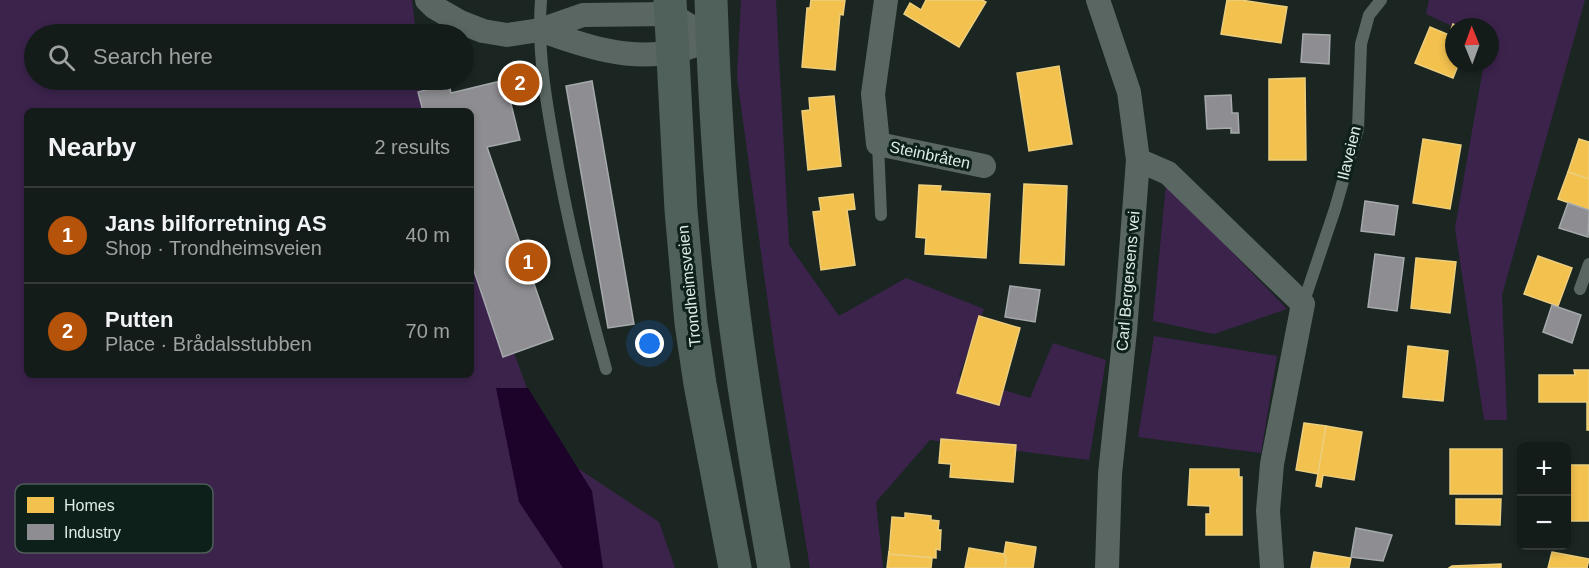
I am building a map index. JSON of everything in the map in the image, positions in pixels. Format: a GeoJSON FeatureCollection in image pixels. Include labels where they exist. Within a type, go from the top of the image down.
{"type":"FeatureCollection","features":[{"type":"Feature","properties":{"kind":"highway"},"geometry":{"type":"LineString","coordinates":[[711,0],[728,262],[746,395],[774,568]]}},
{"type":"Feature","properties":{"kind":"highway","name":"Trondheimsveien"},"geometry":{"type":"LineString","coordinates":[[670,7],[681,210],[692,323],[700,384],[735,568]]}},
{"type":"Feature","properties":{"kind":"street"},"geometry":{"type":"LineString","coordinates":[[427,0],[434,7],[465,24]]}},
{"type":"Feature","properties":{"kind":"street","name":"Steinbråten"},"geometry":{"type":"LineString","coordinates":[[886,0],[873,94],[878,144],[984,166]]}},
{"type":"Feature","properties":{"kind":"street","name":"Carl Bergersens vei"},"geometry":{"type":"LineString","coordinates":[[1098,0],[1129,92],[1138,160],[1125,331],[1110,474],[1107,568]]}},
{"type":"Feature","properties":{"kind":"street"},"geometry":{"type":"LineString","coordinates":[[474,27],[507,35],[540,30],[583,15],[670,7],[712,39]]}},
{"type":"Feature","properties":{"kind":"street"},"geometry":{"type":"LineString","coordinates":[[540,30],[582,46],[639,54],[672,52],[712,39]]}},
{"type":"Feature","properties":{"kind":"street"},"geometry":{"type":"LineString","coordinates":[[1138,160],[1168,172],[1303,304]]}},
{"type":"Feature","properties":{"kind":"street","name":"Ilaveien"},"geometry":{"type":"LineString","coordinates":[[1272,568],[1268,512],[1272,464],[1303,304]]}},
{"type":"Feature","properties":{"kind":"lane"},"geometry":{"type":"LineString","coordinates":[[541,0],[543,79],[562,192],[606,369]]}},
{"type":"Feature","properties":{"kind":"lane","name":"Ilaveien"},"geometry":{"type":"LineString","coordinates":[[1303,304],[1335,209],[1358,129],[1361,44],[1369,15],[1381,0]]}},
{"type":"Feature","properties":{"kind":"lane"},"geometry":{"type":"LineString","coordinates":[[878,144],[881,215]]}},
{"type":"Feature","properties":{"kind":"lane"},"geometry":{"type":"LineString","coordinates":[[1580,289],[1589,264]]}},
{"type":"Feature","properties":{"kind":"shaded area"},"geometry":{"type":"Polygon","coordinates":[[[0,0],[412,0],[415,24],[24,24],[24,90],[423,90],[426,108],[24,108],[24,378],[474,378],[474,246],[550,450],[659,522],[675,568],[0,568],[0,0]]]}},
{"type":"Feature","properties":{"kind":"shaded area"},"geometry":{"type":"Polygon","coordinates":[[[741,0],[776,0],[789,245],[839,316],[906,278],[984,309],[959,376],[1030,398],[1053,343],[1106,360],[1089,460],[930,440],[876,502],[883,568],[810,568],[774,347],[737,77],[741,0]]]}},
{"type":"Feature","properties":{"kind":"shaded area"},"geometry":{"type":"Polygon","coordinates":[[[1429,0],[1585,0],[1502,295],[1507,420],[1484,420],[1455,228],[1482,72],[1499,72],[1499,18],[1445,18],[1445,23],[1426,14],[1429,0]]]}},
{"type":"Feature","properties":{"kind":"shaded area"},"geometry":{"type":"Polygon","coordinates":[[[1166,184],[1287,309],[1214,334],[1153,321],[1166,184]]]}},
{"type":"Feature","properties":{"kind":"shaded area"},"geometry":{"type":"Polygon","coordinates":[[[1154,336],[1277,356],[1261,453],[1138,437],[1154,336]]]}},
{"type":"Feature","properties":{"kind":"shaded area"},"geometry":{"type":"Polygon","coordinates":[[[496,388],[528,388],[592,491],[603,568],[563,568],[519,502],[496,388]]]}},
{"type":"Feature","properties":{"kind":"building: Homes"},"geometry":{"type":"Polygon","coordinates":[[[811,0],[845,0],[843,15],[840,14],[835,70],[802,67],[807,8],[810,8],[811,0]]]}},
{"type":"Feature","properties":{"kind":"building: Homes"},"geometry":{"type":"Polygon","coordinates":[[[926,0],[982,0],[986,2],[959,47],[904,14],[910,3],[921,10],[926,0]]]}},
{"type":"Feature","properties":{"kind":"building: Homes"},"geometry":{"type":"Polygon","coordinates":[[[1227,0],[1287,7],[1281,43],[1221,34],[1227,0]]]}},
{"type":"Feature","properties":{"kind":"building: Homes"},"geometry":{"type":"Polygon","coordinates":[[[1430,27],[1445,33],[1445,72],[1455,72],[1453,78],[1415,63],[1430,27]]]}},
{"type":"Feature","properties":{"kind":"building: Homes"},"geometry":{"type":"Polygon","coordinates":[[[1059,66],[1072,144],[1029,151],[1017,73],[1059,66]]]}},
{"type":"Feature","properties":{"kind":"building: Homes"},"geometry":{"type":"Polygon","coordinates":[[[1305,78],[1306,160],[1269,160],[1269,79],[1305,78]]]}},
{"type":"Feature","properties":{"kind":"building: Homes"},"geometry":{"type":"Polygon","coordinates":[[[834,96],[841,166],[808,170],[802,111],[810,110],[809,98],[834,96]]]}},
{"type":"Feature","properties":{"kind":"building: Homes"},"geometry":{"type":"Polygon","coordinates":[[[1423,139],[1461,145],[1450,209],[1413,203],[1423,139]]]}},
{"type":"Feature","properties":{"kind":"building: Homes"},"geometry":{"type":"Polygon","coordinates":[[[1579,139],[1589,142],[1589,179],[1568,172],[1579,139]]]}},
{"type":"Feature","properties":{"kind":"building: Homes"},"geometry":{"type":"Polygon","coordinates":[[[1568,172],[1589,179],[1589,210],[1558,199],[1568,172]]]}},
{"type":"Feature","properties":{"kind":"building: Homes"},"geometry":{"type":"Polygon","coordinates":[[[1024,184],[1067,186],[1064,265],[1020,263],[1024,184]]]}},
{"type":"Feature","properties":{"kind":"building: Homes"},"geometry":{"type":"Polygon","coordinates":[[[919,185],[941,186],[940,191],[990,194],[986,258],[925,254],[926,238],[916,237],[919,185]]]}},
{"type":"Feature","properties":{"kind":"building: Homes"},"geometry":{"type":"Polygon","coordinates":[[[853,194],[855,209],[847,210],[855,265],[821,270],[813,212],[821,211],[819,198],[853,194]]]}},
{"type":"Feature","properties":{"kind":"building: Homes"},"geometry":{"type":"Polygon","coordinates":[[[1538,256],[1572,268],[1558,306],[1524,294],[1538,256]]]}},
{"type":"Feature","properties":{"kind":"building: Homes"},"geometry":{"type":"Polygon","coordinates":[[[1416,258],[1456,262],[1450,313],[1411,308],[1416,258]]]}},
{"type":"Feature","properties":{"kind":"building: Homes"},"geometry":{"type":"Polygon","coordinates":[[[979,316],[1020,328],[999,405],[957,393],[979,316]]]}},
{"type":"Feature","properties":{"kind":"building: Homes"},"geometry":{"type":"Polygon","coordinates":[[[1408,346],[1448,351],[1443,401],[1403,397],[1408,346]]]}},
{"type":"Feature","properties":{"kind":"building: Homes"},"geometry":{"type":"Polygon","coordinates":[[[1574,370],[1589,370],[1589,430],[1587,430],[1587,402],[1539,402],[1539,375],[1575,375],[1574,370]]]}},
{"type":"Feature","properties":{"kind":"building: Homes"},"geometry":{"type":"Polygon","coordinates":[[[1304,423],[1326,426],[1318,474],[1296,470],[1304,423]]]}},
{"type":"Feature","properties":{"kind":"building: Homes"},"geometry":{"type":"Polygon","coordinates":[[[1326,426],[1362,432],[1354,480],[1323,475],[1321,487],[1316,486],[1326,426]]]}},
{"type":"Feature","properties":{"kind":"building: Homes"},"geometry":{"type":"Polygon","coordinates":[[[941,439],[1016,445],[1013,482],[950,477],[951,464],[939,463],[941,439]]]}},
{"type":"Feature","properties":{"kind":"building: Homes"},"geometry":{"type":"Polygon","coordinates":[[[1450,449],[1502,449],[1502,494],[1450,494],[1450,449]]]}},
{"type":"Feature","properties":{"kind":"building: Homes"},"geometry":{"type":"Polygon","coordinates":[[[1571,465],[1589,465],[1589,521],[1571,521],[1571,465]]]}},
{"type":"Feature","properties":{"kind":"building: Homes"},"geometry":{"type":"Polygon","coordinates":[[[1190,469],[1239,469],[1239,477],[1242,477],[1242,535],[1206,535],[1206,514],[1210,514],[1210,506],[1188,505],[1190,469]]]}},
{"type":"Feature","properties":{"kind":"building: Homes"},"geometry":{"type":"Polygon","coordinates":[[[1456,499],[1501,499],[1500,525],[1456,524],[1456,499]]]}},
{"type":"Feature","properties":{"kind":"building: Homes"},"geometry":{"type":"Polygon","coordinates":[[[905,513],[931,516],[931,520],[939,521],[940,550],[936,549],[936,558],[889,554],[892,517],[905,518],[905,513]]]}},
{"type":"Feature","properties":{"kind":"building: Homes"},"geometry":{"type":"Polygon","coordinates":[[[1006,542],[1036,547],[1033,568],[1005,568],[1006,542]]]}},
{"type":"Feature","properties":{"kind":"building: Homes"},"geometry":{"type":"Polygon","coordinates":[[[969,548],[1004,554],[1005,568],[965,568],[969,548]]]}},
{"type":"Feature","properties":{"kind":"building: Homes"},"geometry":{"type":"Polygon","coordinates":[[[889,551],[889,554],[932,558],[931,568],[887,568],[889,551]]]}},
{"type":"Feature","properties":{"kind":"building: Homes"},"geometry":{"type":"Polygon","coordinates":[[[1314,552],[1351,558],[1349,568],[1311,568],[1314,552]]]}},
{"type":"Feature","properties":{"kind":"building: Homes"},"geometry":{"type":"Polygon","coordinates":[[[1552,552],[1589,559],[1587,568],[1548,568],[1552,552]]]}},
{"type":"Feature","properties":{"kind":"building: Homes"},"geometry":{"type":"Polygon","coordinates":[[[1501,564],[1501,568],[1449,568],[1452,566],[1501,564]]]}},
{"type":"Feature","properties":{"kind":"building: Industry"},"geometry":{"type":"Polygon","coordinates":[[[1303,34],[1330,35],[1329,64],[1301,62],[1303,34]]]}},
{"type":"Feature","properties":{"kind":"building: Industry"},"geometry":{"type":"Polygon","coordinates":[[[505,80],[520,140],[487,147],[553,339],[503,357],[474,271],[474,108],[422,108],[418,92],[450,90],[451,93],[474,90],[474,87],[505,80]]]}},
{"type":"Feature","properties":{"kind":"building: Industry"},"geometry":{"type":"Polygon","coordinates":[[[592,81],[634,324],[608,328],[566,86],[592,81]]]}},
{"type":"Feature","properties":{"kind":"building: Industry"},"geometry":{"type":"Polygon","coordinates":[[[1231,95],[1232,113],[1238,113],[1239,133],[1231,133],[1231,128],[1207,129],[1205,96],[1231,95]]]}},
{"type":"Feature","properties":{"kind":"building: Industry"},"geometry":{"type":"Polygon","coordinates":[[[1365,201],[1398,206],[1394,235],[1361,231],[1365,201]]]}},
{"type":"Feature","properties":{"kind":"building: Industry"},"geometry":{"type":"Polygon","coordinates":[[[1568,203],[1589,210],[1588,237],[1559,228],[1568,203]]]}},
{"type":"Feature","properties":{"kind":"building: Industry"},"geometry":{"type":"Polygon","coordinates":[[[1375,254],[1404,258],[1397,311],[1368,307],[1375,254]]]}},
{"type":"Feature","properties":{"kind":"building: Industry"},"geometry":{"type":"Polygon","coordinates":[[[1010,286],[1040,290],[1035,322],[1005,317],[1010,286]]]}},
{"type":"Feature","properties":{"kind":"building: Industry"},"geometry":{"type":"Polygon","coordinates":[[[1552,305],[1581,315],[1572,343],[1543,332],[1552,305]]]}},
{"type":"Feature","properties":{"kind":"building: Industry"},"geometry":{"type":"Polygon","coordinates":[[[1356,528],[1392,535],[1383,561],[1351,557],[1356,528]]]}},
{"type":"Feature","properties":{"kind":"place","name":"Putten"},"geometry":{"type":"Point","coordinates":[520,83]}},
{"type":"Feature","properties":{"kind":"place","name":"Jans bilforretning AS"},"geometry":{"type":"Point","coordinates":[528,262]}}]}
